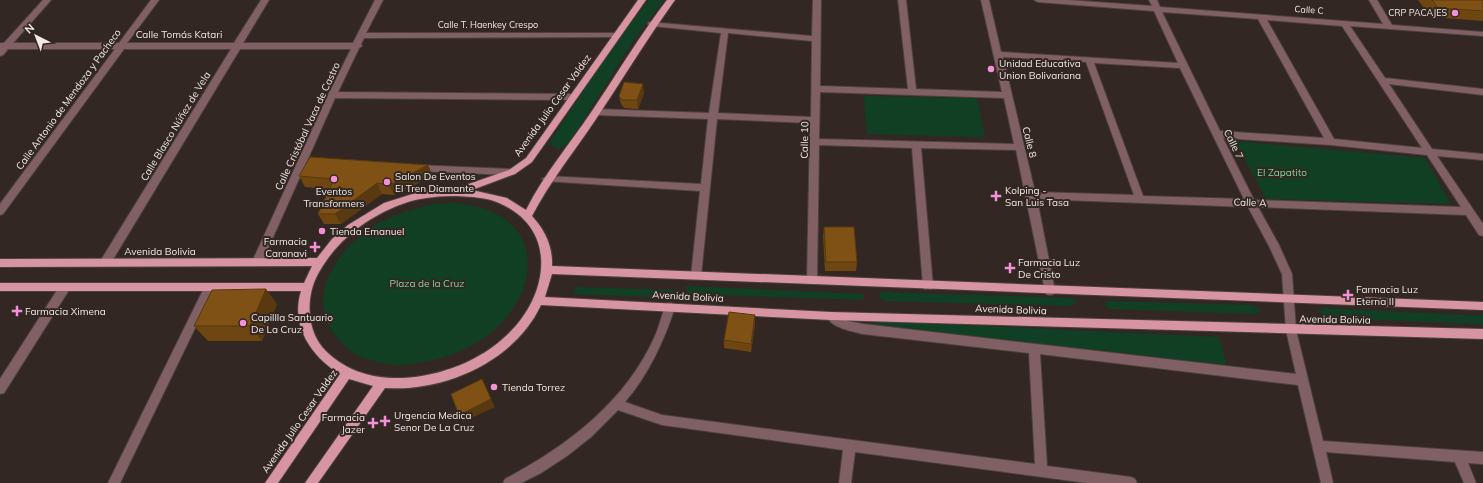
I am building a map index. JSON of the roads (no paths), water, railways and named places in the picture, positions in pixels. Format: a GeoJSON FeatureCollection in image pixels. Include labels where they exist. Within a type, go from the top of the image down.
{"type":"FeatureCollection","features":[{"type":"Feature","properties":{"kind":"main road","name":"Avenida Julio Cesar Valdez"},"geometry":{"type":"LineString","coordinates":[[457,192],[512,172],[529,160],[642,0]]}},
{"type":"Feature","properties":{"kind":"main road"},"geometry":{"type":"LineString","coordinates":[[527,217],[547,179],[596,112],[652,24],[671,0]]}},
{"type":"Feature","properties":{"kind":"main road"},"geometry":{"type":"LineString","coordinates":[[440,192],[457,192],[473,193],[504,201],[527,217],[537,228],[544,241],[548,255],[548,270],[539,301],[521,328],[506,343],[472,365],[447,375],[425,381],[382,383],[347,373],[333,365],[322,355],[310,338],[304,316],[304,302],[308,287],[320,262],[342,236],[372,214],[405,200],[440,192]]}},
{"type":"Feature","properties":{"kind":"main road","name":"Avenida Bolivia"},"geometry":{"type":"LineString","coordinates":[[0,263],[320,262]]}},
{"type":"Feature","properties":{"kind":"main road","name":"Avenida Bolivia"},"geometry":{"type":"LineString","coordinates":[[548,270],[1050,291],[1483,306]]}},
{"type":"Feature","properties":{"kind":"main road"},"geometry":{"type":"LineString","coordinates":[[0,287],[308,287]]}},
{"type":"Feature","properties":{"kind":"main road","name":"Avenida Bolivia"},"geometry":{"type":"LineString","coordinates":[[539,301],[831,316],[1291,330],[1483,334]]}},
{"type":"Feature","properties":{"kind":"main road","name":"Avenida Julio Cesar Valdez"},"geometry":{"type":"LineString","coordinates":[[271,483],[347,373]]}},
{"type":"Feature","properties":{"kind":"main road"},"geometry":{"type":"LineString","coordinates":[[311,483],[382,383]]}},
{"type":"Feature","properties":{"kind":"street"},"geometry":{"type":"LineString","coordinates":[[0,53],[3,46],[47,0]]}},
{"type":"Feature","properties":{"kind":"street","name":"Calle Antonio de Mendoza y Pacheco"},"geometry":{"type":"LineString","coordinates":[[0,211],[155,0]]}},
{"type":"Feature","properties":{"kind":"street","name":"Calle Blasco Núñez de Vela"},"geometry":{"type":"LineString","coordinates":[[105,263],[265,0]]}},
{"type":"Feature","properties":{"kind":"street","name":"Calle Cristóbal Vaca de Castro"},"geometry":{"type":"LineString","coordinates":[[257,262],[306,162],[332,95],[358,46],[361,36],[379,0]]}},
{"type":"Feature","properties":{"kind":"street","name":"Calle 10"},"geometry":{"type":"LineString","coordinates":[[812,281],[817,0]]}},
{"type":"Feature","properties":{"kind":"street"},"geometry":{"type":"LineString","coordinates":[[902,0],[912,92]]}},
{"type":"Feature","properties":{"kind":"street","name":"Calle 8"},"geometry":{"type":"LineString","coordinates":[[986,0],[1031,195],[1050,291]]}},
{"type":"Feature","properties":{"kind":"street","name":"Calle C"},"geometry":{"type":"LineString","coordinates":[[1038,0],[1483,34]]}},
{"type":"Feature","properties":{"kind":"street","name":"Calle 7"},"geometry":{"type":"LineString","coordinates":[[1153,0],[1183,66],[1250,202],[1274,245],[1287,274],[1291,330],[1327,483]]}},
{"type":"Feature","properties":{"kind":"street"},"geometry":{"type":"LineString","coordinates":[[1373,0],[1389,27]]}},
{"type":"Feature","properties":{"kind":"street"},"geometry":{"type":"LineString","coordinates":[[1261,17],[1331,142]]}},
{"type":"Feature","properties":{"kind":"street"},"geometry":{"type":"LineString","coordinates":[[1344,23],[1483,232]]}},
{"type":"Feature","properties":{"kind":"street"},"geometry":{"type":"LineString","coordinates":[[652,24],[816,39]]}},
{"type":"Feature","properties":{"kind":"street"},"geometry":{"type":"LineString","coordinates":[[696,276],[713,116],[724,30]]}},
{"type":"Feature","properties":{"kind":"street","name":"Calle T. Haenkey Crespo"},"geometry":{"type":"LineString","coordinates":[[361,36],[616,35]]}},
{"type":"Feature","properties":{"kind":"street","name":"Calle Tomás Katari"},"geometry":{"type":"LineString","coordinates":[[3,46],[358,46]]}},
{"type":"Feature","properties":{"kind":"street"},"geometry":{"type":"LineString","coordinates":[[998,54],[1183,66]]}},
{"type":"Feature","properties":{"kind":"street"},"geometry":{"type":"LineString","coordinates":[[1089,60],[1139,197]]}},
{"type":"Feature","properties":{"kind":"street"},"geometry":{"type":"LineString","coordinates":[[1382,81],[1483,92]]}},
{"type":"Feature","properties":{"kind":"street"},"geometry":{"type":"LineString","coordinates":[[816,89],[1007,95]]}},
{"type":"Feature","properties":{"kind":"street"},"geometry":{"type":"LineString","coordinates":[[332,95],[574,96]]}},
{"type":"Feature","properties":{"kind":"street"},"geometry":{"type":"LineString","coordinates":[[596,112],[815,120]]}},
{"type":"Feature","properties":{"kind":"street"},"geometry":{"type":"LineString","coordinates":[[1217,134],[1331,142],[1483,157]]}},
{"type":"Feature","properties":{"kind":"street"},"geometry":{"type":"LineString","coordinates":[[815,142],[1020,148]]}},
{"type":"Feature","properties":{"kind":"street"},"geometry":{"type":"LineString","coordinates":[[916,145],[928,286]]}},
{"type":"Feature","properties":{"kind":"street"},"geometry":{"type":"LineString","coordinates":[[403,167],[512,172]]}},
{"type":"Feature","properties":{"kind":"street"},"geometry":{"type":"LineString","coordinates":[[547,179],[705,188]]}},
{"type":"Feature","properties":{"kind":"street","name":"Calle A"},"geometry":{"type":"LineString","coordinates":[[1031,195],[1139,197],[1469,211]]}},
{"type":"Feature","properties":{"kind":"street"},"geometry":{"type":"LineString","coordinates":[[0,389],[66,287]]}},
{"type":"Feature","properties":{"kind":"street"},"geometry":{"type":"LineString","coordinates":[[114,483],[210,287]]}},
{"type":"Feature","properties":{"kind":"street"},"geometry":{"type":"LineString","coordinates":[[509,483],[551,460],[575,443],[617,404],[637,379],[653,354],[664,328],[670,307]]}},
{"type":"Feature","properties":{"kind":"street"},"geometry":{"type":"LineString","coordinates":[[831,316],[845,325],[863,329],[1302,380]]}},
{"type":"Feature","properties":{"kind":"street"},"geometry":{"type":"LineString","coordinates":[[1034,350],[1040,471]]}},
{"type":"Feature","properties":{"kind":"street"},"geometry":{"type":"LineString","coordinates":[[617,404],[662,420],[1131,483]]}},
{"type":"Feature","properties":{"kind":"street"},"geometry":{"type":"LineString","coordinates":[[845,483],[850,446]]}},
{"type":"Feature","properties":{"kind":"street"},"geometry":{"type":"LineString","coordinates":[[1318,446],[1483,458]]}},
{"type":"Feature","properties":{"kind":"street"},"geometry":{"type":"LineString","coordinates":[[1459,456],[1470,483]]}},
{"type":"Feature","properties":{"kind":"place","name":"CRP PACAJES"},"geometry":{"type":"Point","coordinates":[1455,13]}},
{"type":"Feature","properties":{"kind":"place","name":"Unidad Educativa Union Bolivariana"},"geometry":{"type":"Point","coordinates":[991,69]}},
{"type":"Feature","properties":{"kind":"place","name":"Eventos Transformers"},"geometry":{"type":"Point","coordinates":[334,179]}},
{"type":"Feature","properties":{"kind":"place","name":"Salon De Eventos El Tren Diamante"},"geometry":{"type":"Point","coordinates":[387,182]}},
{"type":"Feature","properties":{"kind":"place","name":"Kolping - San Luis Tasa"},"geometry":{"type":"Point","coordinates":[996,196]}},
{"type":"Feature","properties":{"kind":"place","name":"Tienda Emanuel"},"geometry":{"type":"Point","coordinates":[322,231]}},
{"type":"Feature","properties":{"kind":"place","name":"Farmacia Caranavi"},"geometry":{"type":"Point","coordinates":[315,247]}},
{"type":"Feature","properties":{"kind":"place","name":"Farmacia Luz De Cristo"},"geometry":{"type":"Point","coordinates":[1010,268]}},
{"type":"Feature","properties":{"kind":"place","name":"Farmacia Luz Eterna II"},"geometry":{"type":"Point","coordinates":[1348,295]}},
{"type":"Feature","properties":{"kind":"place","name":"Farmacia Ximena"},"geometry":{"type":"Point","coordinates":[17,311]}},
{"type":"Feature","properties":{"kind":"place","name":"Capillla Santuario De La Cruz"},"geometry":{"type":"Point","coordinates":[243,323]}},
{"type":"Feature","properties":{"kind":"place","name":"Tienda Torrez"},"geometry":{"type":"Point","coordinates":[494,387]}},
{"type":"Feature","properties":{"kind":"place","name":"Urgencia Medica Senor De La Cruz"},"geometry":{"type":"Point","coordinates":[385,421]}},
{"type":"Feature","properties":{"kind":"place","name":"Farmacia Jazer"},"geometry":{"type":"Point","coordinates":[373,423]}},
{"type":"Feature","properties":{"kind":"park label","name":"El Zapatito"},"geometry":{"type":"Point","coordinates":[1282,172]}},
{"type":"Feature","properties":{"kind":"park label","name":"Plaza de la Cruz"},"geometry":{"type":"Point","coordinates":[427,283]}}]}
